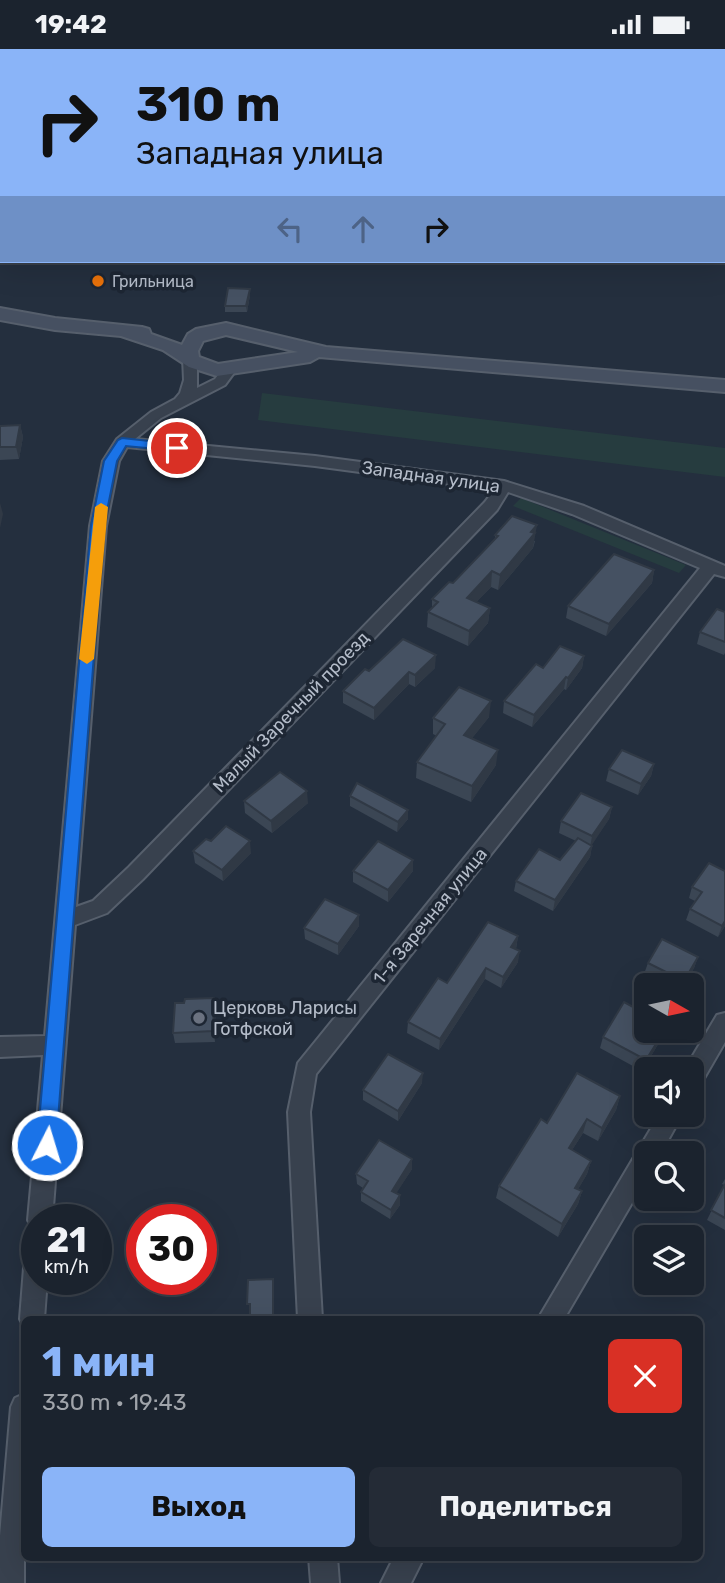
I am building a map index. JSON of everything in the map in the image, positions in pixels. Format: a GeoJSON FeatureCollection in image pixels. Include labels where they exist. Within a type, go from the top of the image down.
{"type":"FeatureCollection","features":[{"type":"Feature","properties":{"kind":"street"},"geometry":{"type":"LineString","coordinates":[[0,314],[55,324],[126,332],[203,333],[226,328],[326,353],[725,386]]}},
{"type":"Feature","properties":{"kind":"street"},"geometry":{"type":"LineString","coordinates":[[126,332],[170,346],[205,368],[229,370],[249,364],[326,353]]}},
{"type":"Feature","properties":{"kind":"street"},"geometry":{"type":"LineString","coordinates":[[182,400],[190,393],[192,383],[190,344],[203,333]]}},
{"type":"Feature","properties":{"kind":"street"},"geometry":{"type":"LineString","coordinates":[[249,364],[261,350],[256,337]]}},
{"type":"Feature","properties":{"kind":"street"},"geometry":{"type":"LineString","coordinates":[[41,1204],[98,526],[111,461],[122,442],[156,415],[220,382],[229,370]]}},
{"type":"Feature","properties":{"kind":"street"},"geometry":{"type":"LineString","coordinates":[[681,383],[725,380]]}},
{"type":"Feature","properties":{"kind":"street"},"geometry":{"type":"LineString","coordinates":[[681,383],[725,393]]}},
{"type":"Feature","properties":{"kind":"street","name":"Западная улица"},"geometry":{"type":"LineString","coordinates":[[122,442],[315,461],[504,486],[578,510],[718,569]]}},
{"type":"Feature","properties":{"kind":"street","name":"Малый Заречный проезд"},"geometry":{"type":"LineString","coordinates":[[65,920],[100,907],[136,873],[491,506],[504,486]]}},
{"type":"Feature","properties":{"kind":"street","name":"1-я Заречная улица"},"geometry":{"type":"LineString","coordinates":[[310,1316],[299,1112],[306,1070],[718,569]]}},
{"type":"Feature","properties":{"kind":"street"},"geometry":{"type":"LineString","coordinates":[[704,1058],[725,1022]]}},
{"type":"Feature","properties":{"kind":"street"},"geometry":{"type":"LineString","coordinates":[[0,1047],[56,1045]]}},
{"type":"Feature","properties":{"kind":"street"},"geometry":{"type":"LineString","coordinates":[[552,1316],[634,1177]]}},
{"type":"Feature","properties":{"kind":"street"},"geometry":{"type":"LineString","coordinates":[[32,1316],[34,1295]]}},
{"type":"Feature","properties":{"kind":"street"},"geometry":{"type":"LineString","coordinates":[[10,1583],[21,1445]]}},
{"type":"Feature","properties":{"kind":"street"},"geometry":{"type":"LineString","coordinates":[[323,1561],[325,1583]]}},
{"type":"Feature","properties":{"kind":"street"},"geometry":{"type":"LineString","coordinates":[[395,1583],[408,1561]]}},
{"type":"Feature","properties":{"kind":"green space"},"geometry":{"type":"Polygon","coordinates":[[[262,393],[725,448],[725,477],[258,420],[262,393]]]}},
{"type":"Feature","properties":{"kind":"green space"},"geometry":{"type":"Polygon","coordinates":[[[521,498],[686,565],[679,573],[513,506],[521,498]]]}},
{"type":"Feature","properties":{"kind":"building"},"geometry":{"type":"Polygon","coordinates":[[[228,288],[250,289],[246,306],[225,306],[228,288]]]}},
{"type":"Feature","properties":{"kind":"building"},"geometry":{"type":"Polygon","coordinates":[[[20,425],[16,447],[0,447],[0,426],[20,425]]]}},
{"type":"Feature","properties":{"kind":"building"},"geometry":{"type":"Polygon","coordinates":[[[512,516],[537,525],[531,532],[535,533],[500,575],[492,571],[467,598],[490,608],[469,631],[428,612],[438,602],[432,599],[449,582],[453,583],[498,536],[495,535],[512,516]]]}},
{"type":"Feature","properties":{"kind":"building"},"geometry":{"type":"Polygon","coordinates":[[[614,554],[654,570],[609,624],[568,606],[614,554]]]}},
{"type":"Feature","properties":{"kind":"building"},"geometry":{"type":"Polygon","coordinates":[[[717,609],[725,612],[725,642],[700,632],[717,609]]]}},
{"type":"Feature","properties":{"kind":"building"},"geometry":{"type":"Polygon","coordinates":[[[403,639],[436,655],[415,675],[409,672],[374,708],[343,691],[365,669],[369,671],[403,639]]]}},
{"type":"Feature","properties":{"kind":"building"},"geometry":{"type":"Polygon","coordinates":[[[560,646],[584,656],[534,715],[504,701],[536,664],[543,668],[560,646]]]}},
{"type":"Feature","properties":{"kind":"building"},"geometry":{"type":"Polygon","coordinates":[[[459,687],[491,701],[464,735],[498,750],[472,786],[417,762],[445,724],[433,718],[459,687]]]}},
{"type":"Feature","properties":{"kind":"building"},"geometry":{"type":"Polygon","coordinates":[[[622,750],[654,764],[641,784],[609,769],[622,750]]]}},
{"type":"Feature","properties":{"kind":"building"},"geometry":{"type":"Polygon","coordinates":[[[280,772],[307,791],[271,821],[244,801],[280,772]]]}},
{"type":"Feature","properties":{"kind":"building"},"geometry":{"type":"Polygon","coordinates":[[[357,783],[408,810],[398,822],[350,796],[357,783]]]}},
{"type":"Feature","properties":{"kind":"building"},"geometry":{"type":"Polygon","coordinates":[[[581,793],[612,807],[592,836],[561,821],[581,793]]]}},
{"type":"Feature","properties":{"kind":"building"},"geometry":{"type":"Polygon","coordinates":[[[226,826],[250,841],[222,870],[193,851],[206,839],[211,841],[226,826]]]}},
{"type":"Feature","properties":{"kind":"building"},"geometry":{"type":"Polygon","coordinates":[[[578,838],[592,846],[555,900],[516,881],[539,849],[560,860],[578,838]]]}},
{"type":"Feature","properties":{"kind":"building"},"geometry":{"type":"Polygon","coordinates":[[[378,841],[413,860],[388,890],[353,871],[378,841]]]}},
{"type":"Feature","properties":{"kind":"building"},"geometry":{"type":"Polygon","coordinates":[[[709,863],[725,871],[725,921],[722,926],[690,909],[702,892],[692,887],[709,863]]]}},
{"type":"Feature","properties":{"kind":"building"},"geometry":{"type":"Polygon","coordinates":[[[325,899],[359,915],[338,944],[304,928],[325,899]]]}},
{"type":"Feature","properties":{"kind":"building"},"geometry":{"type":"Polygon","coordinates":[[[488,922],[518,936],[511,947],[520,951],[503,977],[486,968],[440,1039],[408,1022],[438,978],[447,983],[488,922]]]}},
{"type":"Feature","properties":{"kind":"building"},"geometry":{"type":"Polygon","coordinates":[[[662,939],[698,957],[689,973],[668,973],[648,963],[662,939]]]}},
{"type":"Feature","properties":{"kind":"building"},"geometry":{"type":"Polygon","coordinates":[[[214,998],[213,1031],[173,1033],[175,1003],[184,1003],[185,999],[214,998]]]}},
{"type":"Feature","properties":{"kind":"building"},"geometry":{"type":"Polygon","coordinates":[[[624,1002],[634,1007],[634,1043],[657,1043],[648,1057],[640,1057],[603,1037],[624,1002]]]}},
{"type":"Feature","properties":{"kind":"building"},"geometry":{"type":"Polygon","coordinates":[[[388,1054],[423,1073],[398,1111],[363,1090],[388,1054]]]}},
{"type":"Feature","properties":{"kind":"building"},"geometry":{"type":"Polygon","coordinates":[[[577,1073],[620,1096],[602,1128],[587,1119],[569,1148],[591,1161],[575,1188],[582,1191],[562,1224],[499,1186],[541,1119],[547,1123],[577,1073]]]}},
{"type":"Feature","properties":{"kind":"building"},"geometry":{"type":"Polygon","coordinates":[[[379,1140],[412,1159],[392,1191],[400,1195],[391,1210],[361,1192],[368,1181],[356,1174],[379,1140]]]}},
{"type":"Feature","properties":{"kind":"building"},"geometry":{"type":"Polygon","coordinates":[[[725,1184],[725,1218],[711,1210],[725,1184]]]}},
{"type":"Feature","properties":{"kind":"building"},"geometry":{"type":"Polygon","coordinates":[[[273,1279],[273,1316],[250,1316],[250,1304],[247,1304],[248,1280],[273,1279]]]}},
{"type":"Feature","properties":{"kind":"slow traffic"},"geometry":{"type":"LineString","coordinates":[[87,659],[101,507]]}},
{"type":"Feature","properties":{"kind":"place","name":"Грильница"},"geometry":{"type":"Point","coordinates":[98,281]}},
{"type":"Feature","properties":{"kind":"place","name":"Церковь Ларисы Готфской"},"geometry":{"type":"Point","coordinates":[199,1018]}},
{"type":"Feature","properties":{"kind":"route"},"geometry":{"type":"LineString","coordinates":[[47,1145],[98,526],[111,461],[122,442],[177,448]]}}]}
